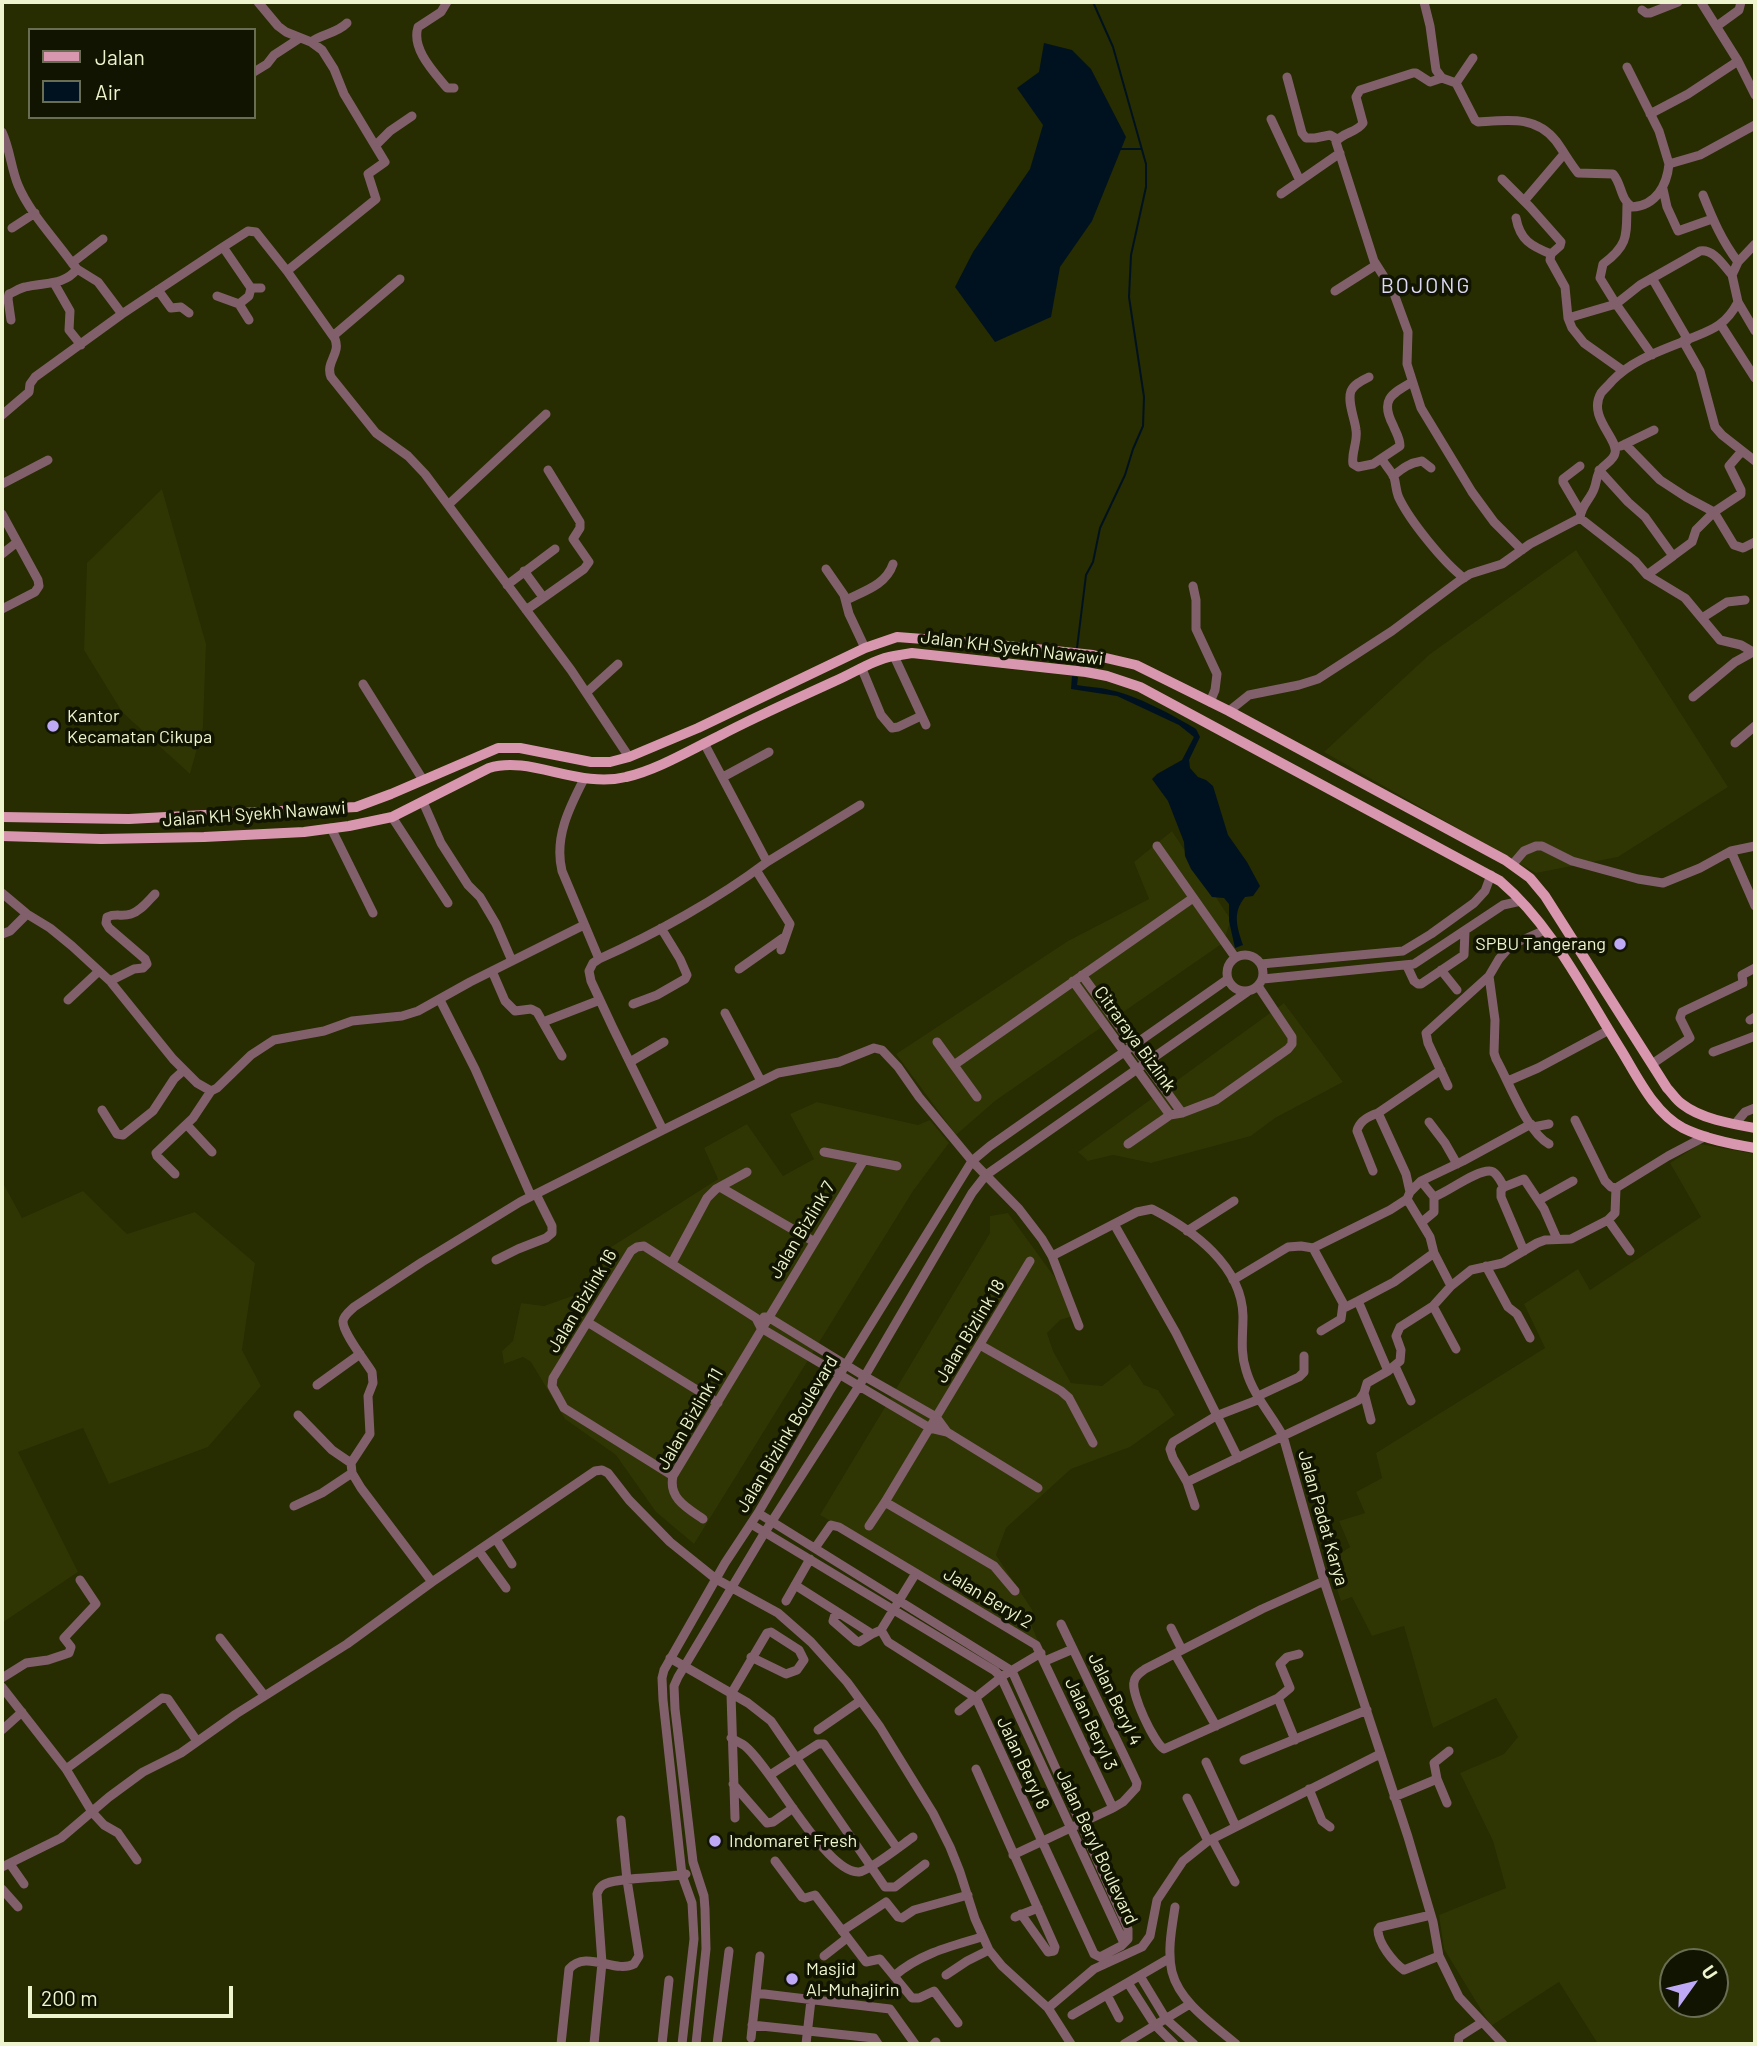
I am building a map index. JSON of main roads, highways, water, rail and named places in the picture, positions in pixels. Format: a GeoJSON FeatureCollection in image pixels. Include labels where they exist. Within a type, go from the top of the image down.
{"type":"FeatureCollection","features":[{"type":"Feature","properties":{"kind":"main road","name":"Jalan KH Syekh Nawawi"},"geometry":{"type":"LineString","coordinates":[[2,817],[129,819],[356,807],[498,748],[520,748],[591,762],[610,762],[668,742],[865,648],[897,637],[1106,657],[1136,665],[1210,702],[1511,865],[1530,878],[1545,896],[1667,1088],[1681,1104],[1697,1113],[1755,1128]]}},
{"type":"Feature","properties":{"kind":"main road","name":"Jalan KH Syekh Nawawi"},"geometry":{"type":"LineString","coordinates":[[2,836],[101,839],[304,832],[349,827],[392,817],[499,764],[519,765],[584,779],[604,780],[638,774],[862,669],[894,656],[912,653],[1086,671],[1140,687],[1491,875],[1521,901],[1545,930],[1646,1091],[1668,1116],[1682,1128],[1726,1143],[1755,1148]]}},
{"type":"Feature","properties":{"kind":"main road"},"geometry":{"type":"LineString","coordinates":[[736,710],[742,724]]}},
{"type":"Feature","properties":{"kind":"water"},"geometry":{"type":"Polygon","coordinates":[[[1044,43],[1072,50],[1091,69],[1126,137],[1092,221],[1060,267],[1051,317],[995,342],[955,287],[973,252],[1030,169],[1043,125],[1017,88],[1039,72],[1044,43]]]}},
{"type":"Feature","properties":{"kind":"water"},"geometry":{"type":"Polygon","coordinates":[[[1072,676],[1078,677],[1077,685],[1131,696],[1196,729],[1200,737],[1189,760],[1190,768],[1198,777],[1213,786],[1228,835],[1260,886],[1253,896],[1245,897],[1238,909],[1238,926],[1243,945],[1235,948],[1229,921],[1229,904],[1224,898],[1212,897],[1191,869],[1168,801],[1152,779],[1182,760],[1194,737],[1179,725],[1117,696],[1071,689],[1072,676]]]}},
{"type":"Feature","properties":{"kind":"waterway"},"geometry":{"type":"LineString","coordinates":[[1077,648],[1086,575],[1093,562],[1100,528],[1125,475],[1143,426],[1144,397],[1129,297],[1131,255],[1146,187],[1146,164],[1113,47],[1093,2]]}},
{"type":"Feature","properties":{"kind":"waterway"},"geometry":{"type":"LineString","coordinates":[[1121,149],[1141,149]]}},
{"type":"Feature","properties":{"kind":"place","name":"Kantor Kecamatan Cikupa"},"geometry":{"type":"Point","coordinates":[53,726]}},
{"type":"Feature","properties":{"kind":"place","name":"SPBU Tangerang"},"geometry":{"type":"Point","coordinates":[1620,944]}},
{"type":"Feature","properties":{"kind":"place","name":"Indomaret Fresh"},"geometry":{"type":"Point","coordinates":[715,1841]}},
{"type":"Feature","properties":{"kind":"place","name":"Masjid Al-Muhajirin"},"geometry":{"type":"Point","coordinates":[792,1979]}},
{"type":"Feature","properties":{"kind":"district","name":"BOJONG"},"geometry":{"type":"Point","coordinates":[1426,286]}}]}
